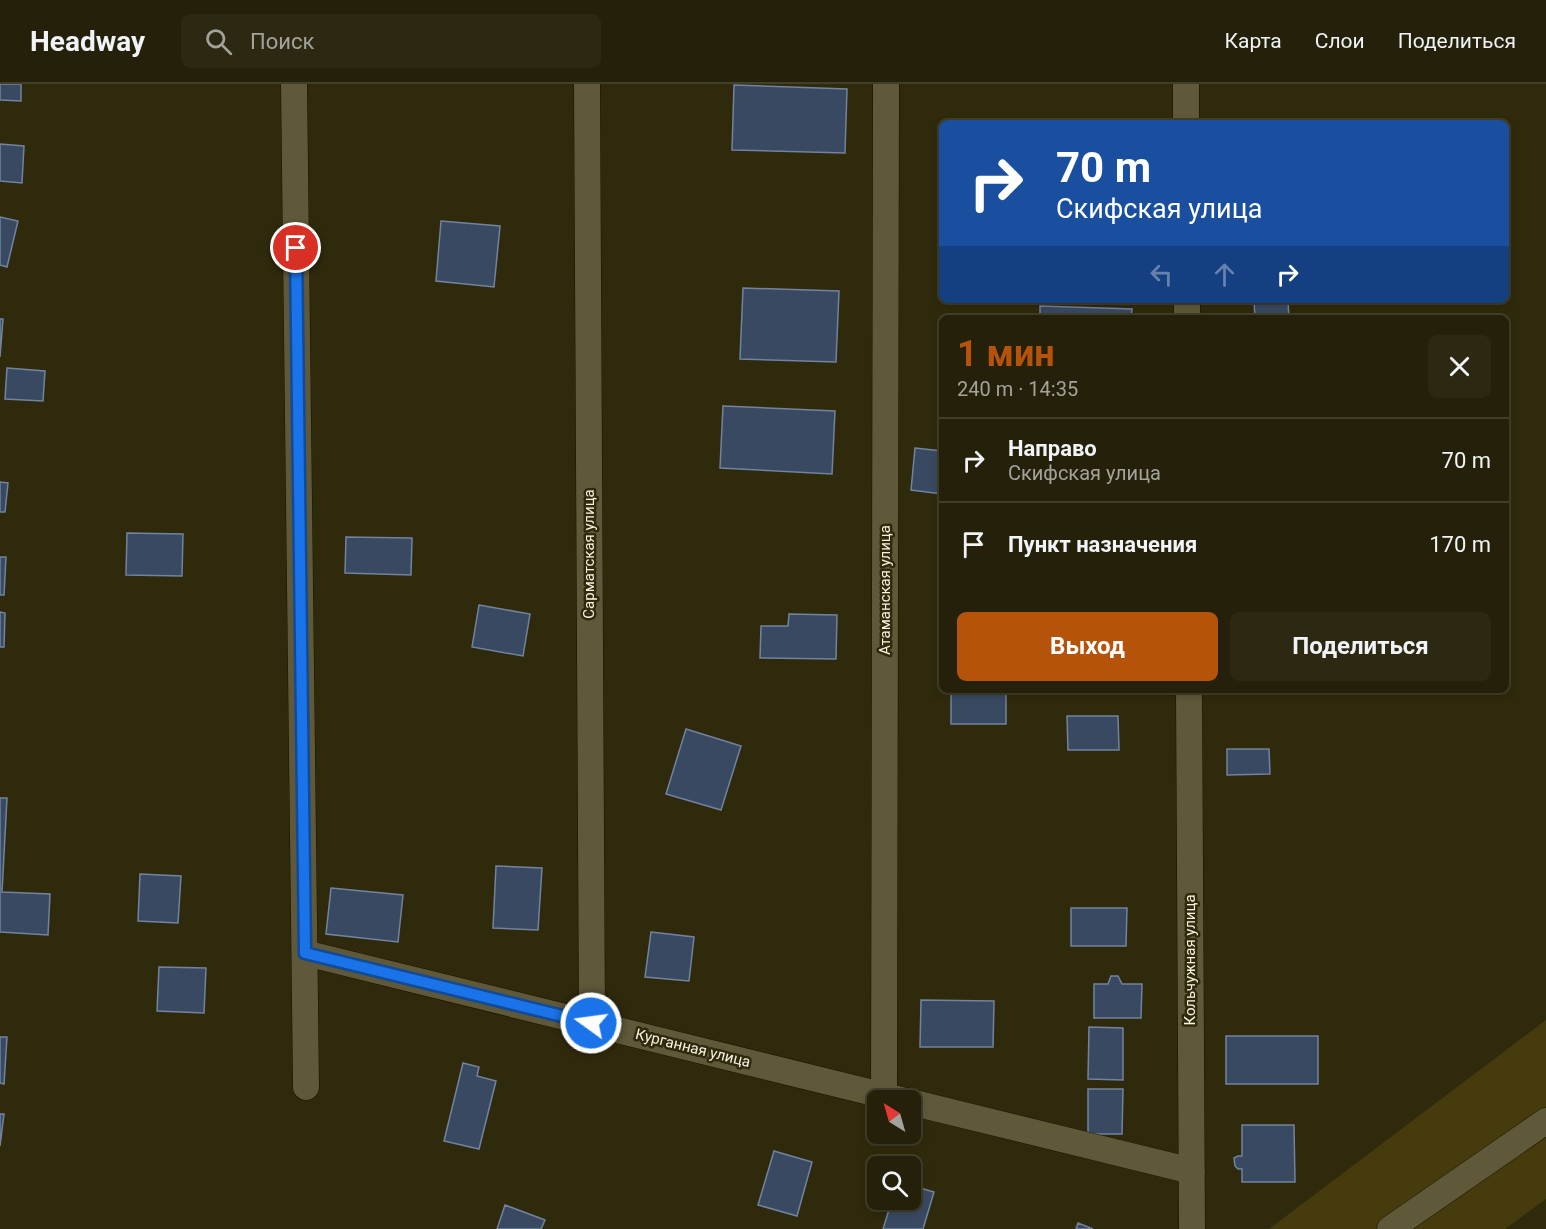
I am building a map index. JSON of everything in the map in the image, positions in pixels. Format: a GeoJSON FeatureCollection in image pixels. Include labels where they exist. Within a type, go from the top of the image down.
{"type":"FeatureCollection","features":[{"type":"Feature","properties":{"kind":"street"},"geometry":{"type":"LineString","coordinates":[[294,84],[306,1087]]}},
{"type":"Feature","properties":{"kind":"street","name":"Сарматская улица"},"geometry":{"type":"LineString","coordinates":[[587,84],[591,1023]]}},
{"type":"Feature","properties":{"kind":"street","name":"Атаманская улица"},"geometry":{"type":"LineString","coordinates":[[886,84],[895,1090]]}},
{"type":"Feature","properties":{"kind":"street"},"geometry":{"type":"LineString","coordinates":[[1186,84],[1186,120]]}},
{"type":"Feature","properties":{"kind":"street","name":"Кольчужная улица"},"geometry":{"type":"LineString","coordinates":[[1189,693],[1192,1229]]}},
{"type":"Feature","properties":{"kind":"street","name":"Курганная улица"},"geometry":{"type":"LineString","coordinates":[[305,953],[867,1091]]}},
{"type":"Feature","properties":{"kind":"street"},"geometry":{"type":"LineString","coordinates":[[921,1105],[1191,1171]]}},
{"type":"Feature","properties":{"kind":"street"},"geometry":{"type":"LineString","coordinates":[[1390,1229],[1546,1120]]}},
{"type":"Feature","properties":{"kind":"shaded area"},"geometry":{"type":"Polygon","coordinates":[[[1546,1020],[1546,1199],[1505,1229],[1269,1229],[1546,1020]]]}},
{"type":"Feature","properties":{"kind":"building"},"geometry":{"type":"Polygon","coordinates":[[[0,84],[21,84],[21,101],[0,100],[0,84]]]}},
{"type":"Feature","properties":{"kind":"building"},"geometry":{"type":"Polygon","coordinates":[[[734,85],[847,89],[845,153],[732,150],[734,85]]]}},
{"type":"Feature","properties":{"kind":"building"},"geometry":{"type":"Polygon","coordinates":[[[0,144],[24,146],[22,183],[0,181],[0,144]]]}},
{"type":"Feature","properties":{"kind":"building"},"geometry":{"type":"Polygon","coordinates":[[[0,217],[18,221],[7,267],[0,265],[0,217]]]}},
{"type":"Feature","properties":{"kind":"building"},"geometry":{"type":"Polygon","coordinates":[[[441,221],[500,226],[494,287],[436,281],[441,221]]]}},
{"type":"Feature","properties":{"kind":"building"},"geometry":{"type":"Polygon","coordinates":[[[743,288],[839,291],[836,362],[740,359],[743,288]]]}},
{"type":"Feature","properties":{"kind":"building"},"geometry":{"type":"Polygon","coordinates":[[[1254,303],[1288,303],[1289,315],[1255,315],[1254,303]]]}},
{"type":"Feature","properties":{"kind":"building"},"geometry":{"type":"Polygon","coordinates":[[[1040,306],[1132,309],[1131,315],[1040,315],[1040,306]]]}},
{"type":"Feature","properties":{"kind":"building"},"geometry":{"type":"Polygon","coordinates":[[[0,319],[3,319],[0,357],[0,319]]]}},
{"type":"Feature","properties":{"kind":"building"},"geometry":{"type":"Polygon","coordinates":[[[7,368],[45,371],[43,401],[5,399],[7,368]]]}},
{"type":"Feature","properties":{"kind":"building"},"geometry":{"type":"Polygon","coordinates":[[[723,406],[835,411],[832,474],[720,468],[723,406]]]}},
{"type":"Feature","properties":{"kind":"building"},"geometry":{"type":"Polygon","coordinates":[[[915,448],[939,451],[939,494],[911,490],[915,448]]]}},
{"type":"Feature","properties":{"kind":"building"},"geometry":{"type":"Polygon","coordinates":[[[0,482],[8,483],[5,512],[0,512],[0,482]]]}},
{"type":"Feature","properties":{"kind":"building"},"geometry":{"type":"Polygon","coordinates":[[[127,533],[183,534],[182,576],[126,575],[127,533]]]}},
{"type":"Feature","properties":{"kind":"building"},"geometry":{"type":"Polygon","coordinates":[[[346,537],[412,538],[411,575],[345,573],[346,537]]]}},
{"type":"Feature","properties":{"kind":"building"},"geometry":{"type":"Polygon","coordinates":[[[0,557],[6,557],[4,595],[0,595],[0,557]]]}},
{"type":"Feature","properties":{"kind":"building"},"geometry":{"type":"Polygon","coordinates":[[[479,605],[530,614],[523,656],[472,647],[479,605]]]}},
{"type":"Feature","properties":{"kind":"building"},"geometry":{"type":"Polygon","coordinates":[[[0,612],[5,613],[4,647],[0,647],[0,612]]]}},
{"type":"Feature","properties":{"kind":"building"},"geometry":{"type":"Polygon","coordinates":[[[789,614],[837,615],[836,659],[760,658],[761,626],[788,626],[789,614]]]}},
{"type":"Feature","properties":{"kind":"building"},"geometry":{"type":"Polygon","coordinates":[[[951,693],[1006,693],[1006,724],[951,724],[951,693]]]}},
{"type":"Feature","properties":{"kind":"building"},"geometry":{"type":"Polygon","coordinates":[[[1067,716],[1118,716],[1119,750],[1068,750],[1067,716]]]}},
{"type":"Feature","properties":{"kind":"building"},"geometry":{"type":"Polygon","coordinates":[[[686,729],[741,746],[721,810],[666,794],[686,729]]]}},
{"type":"Feature","properties":{"kind":"building"},"geometry":{"type":"Polygon","coordinates":[[[1227,749],[1269,749],[1270,774],[1227,775],[1227,749]]]}},
{"type":"Feature","properties":{"kind":"building"},"geometry":{"type":"Polygon","coordinates":[[[0,798],[7,798],[2,892],[50,894],[48,935],[0,932],[0,798]]]}},
{"type":"Feature","properties":{"kind":"building"},"geometry":{"type":"Polygon","coordinates":[[[496,866],[542,868],[538,930],[493,928],[496,866]]]}},
{"type":"Feature","properties":{"kind":"building"},"geometry":{"type":"Polygon","coordinates":[[[140,874],[181,876],[178,923],[138,921],[140,874]]]}},
{"type":"Feature","properties":{"kind":"building"},"geometry":{"type":"Polygon","coordinates":[[[331,888],[403,895],[398,942],[326,934],[331,888]]]}},
{"type":"Feature","properties":{"kind":"building"},"geometry":{"type":"Polygon","coordinates":[[[1071,908],[1127,908],[1126,946],[1071,946],[1071,908]]]}},
{"type":"Feature","properties":{"kind":"building"},"geometry":{"type":"Polygon","coordinates":[[[651,932],[694,937],[689,981],[645,977],[651,932]]]}},
{"type":"Feature","properties":{"kind":"building"},"geometry":{"type":"Polygon","coordinates":[[[159,967],[206,968],[204,1013],[157,1011],[159,967]]]}},
{"type":"Feature","properties":{"kind":"building"},"geometry":{"type":"Polygon","coordinates":[[[1111,976],[1118,976],[1122,984],[1142,984],[1141,1018],[1094,1018],[1094,984],[1108,984],[1111,976]]]}},
{"type":"Feature","properties":{"kind":"building"},"geometry":{"type":"Polygon","coordinates":[[[921,1000],[994,1001],[993,1047],[920,1047],[921,1000]]]}},
{"type":"Feature","properties":{"kind":"building"},"geometry":{"type":"Polygon","coordinates":[[[1089,1027],[1123,1028],[1123,1080],[1088,1079],[1089,1027]]]}},
{"type":"Feature","properties":{"kind":"building"},"geometry":{"type":"Polygon","coordinates":[[[1226,1036],[1318,1036],[1318,1084],[1226,1084],[1226,1036]]]}},
{"type":"Feature","properties":{"kind":"building"},"geometry":{"type":"Polygon","coordinates":[[[0,1037],[7,1037],[4,1084],[0,1083],[0,1037]]]}},
{"type":"Feature","properties":{"kind":"building"},"geometry":{"type":"Polygon","coordinates":[[[463,1063],[479,1067],[477,1076],[496,1081],[479,1149],[444,1141],[463,1063]]]}},
{"type":"Feature","properties":{"kind":"building"},"geometry":{"type":"Polygon","coordinates":[[[1088,1089],[1123,1089],[1122,1134],[1088,1134],[1088,1089]]]}},
{"type":"Feature","properties":{"kind":"building"},"geometry":{"type":"Polygon","coordinates":[[[0,1114],[4,1114],[0,1146],[0,1114]]]}},
{"type":"Feature","properties":{"kind":"building"},"geometry":{"type":"Polygon","coordinates":[[[1242,1125],[1294,1125],[1295,1182],[1242,1182],[1242,1169],[1235,1166],[1234,1158],[1242,1156],[1242,1125]]]}},
{"type":"Feature","properties":{"kind":"building"},"geometry":{"type":"Polygon","coordinates":[[[774,1151],[812,1162],[797,1216],[758,1205],[774,1151]]]}},
{"type":"Feature","properties":{"kind":"building"},"geometry":{"type":"Polygon","coordinates":[[[921,1188],[934,1192],[923,1229],[883,1229],[889,1210],[921,1210],[921,1188]]]}},
{"type":"Feature","properties":{"kind":"building"},"geometry":{"type":"Polygon","coordinates":[[[505,1205],[545,1220],[541,1229],[497,1229],[505,1205]]]}},
{"type":"Feature","properties":{"kind":"building"},"geometry":{"type":"Polygon","coordinates":[[[1078,1223],[1093,1229],[1076,1229],[1078,1223]]]}},
{"type":"Feature","properties":{"kind":"route"},"geometry":{"type":"LineString","coordinates":[[296,248],[305,953],[591,1023]]}}]}
